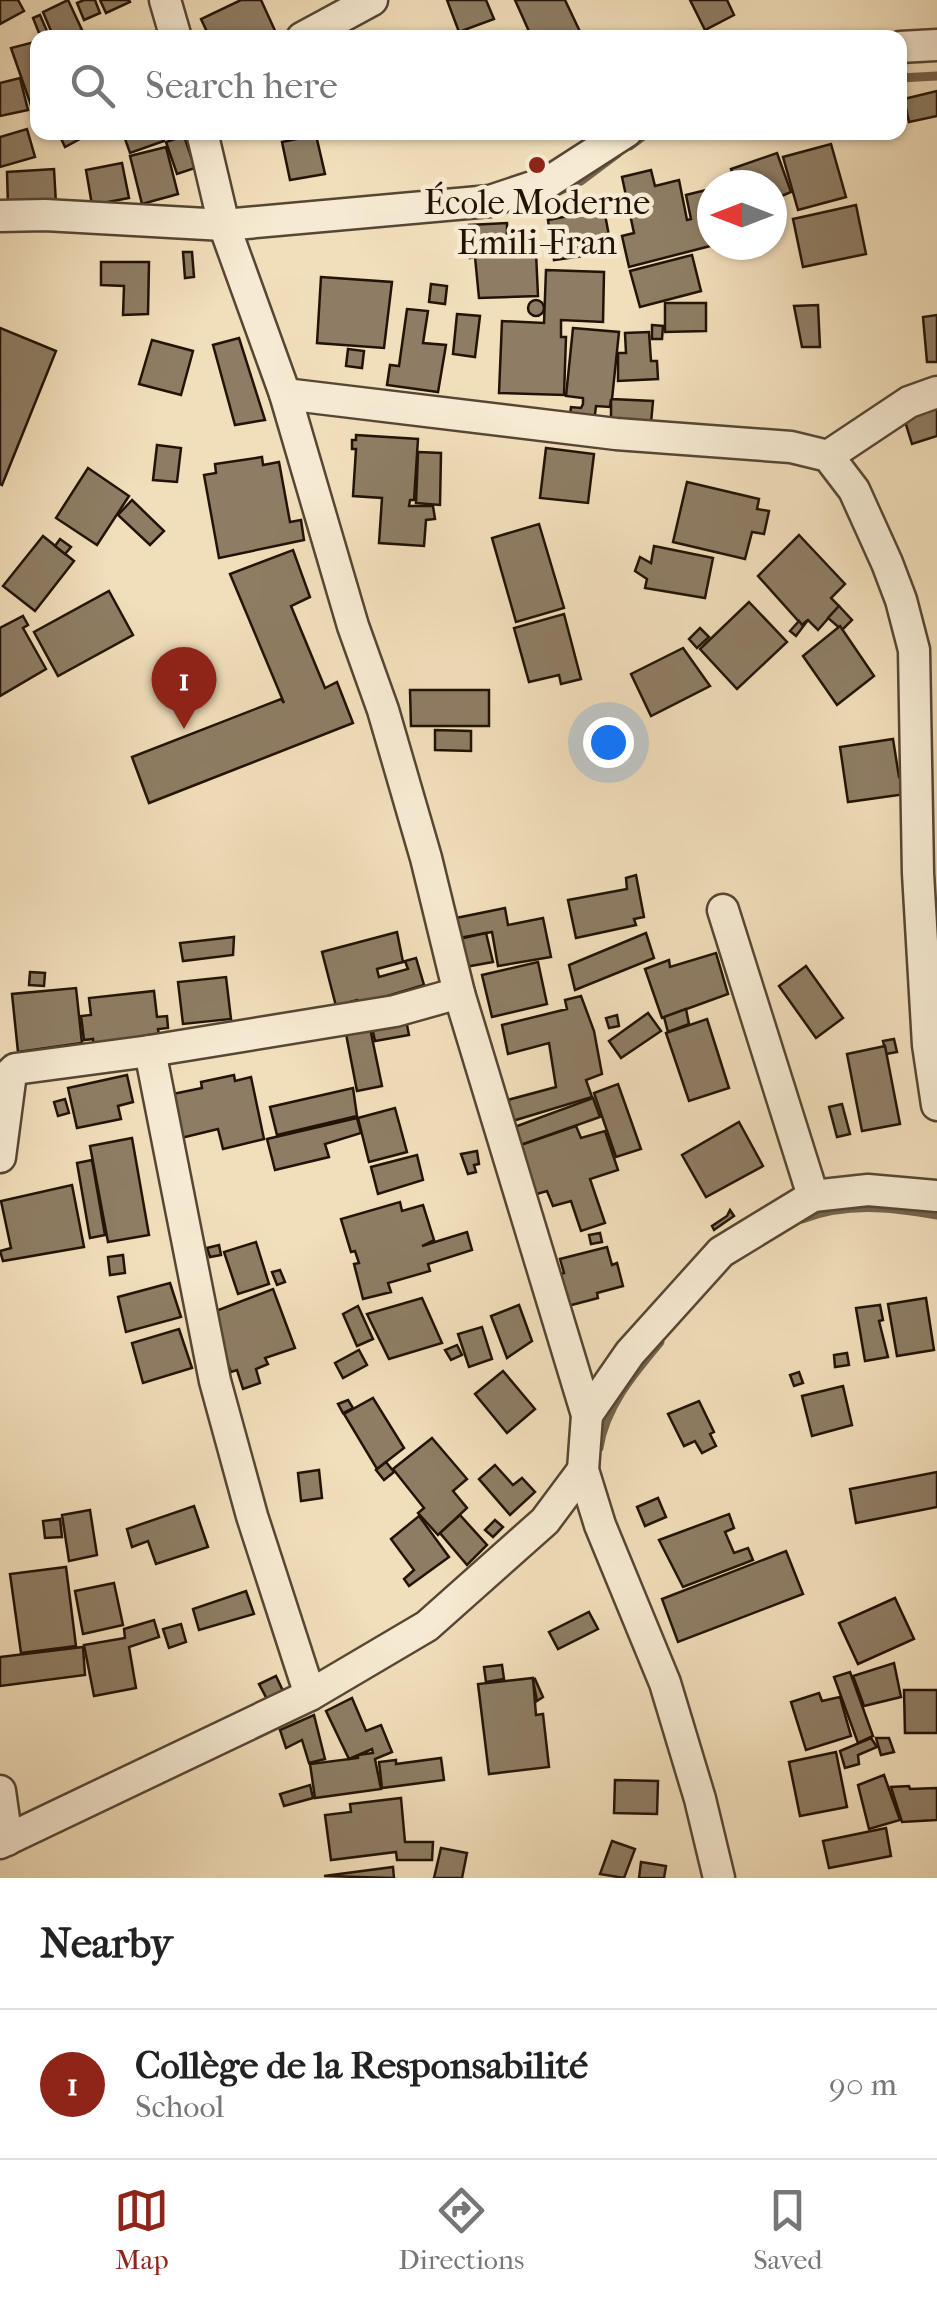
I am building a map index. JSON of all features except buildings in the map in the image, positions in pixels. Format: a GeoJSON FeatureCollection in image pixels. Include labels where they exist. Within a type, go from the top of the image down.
{"type":"FeatureCollection","features":[{"type":"Feature","properties":{"kind":"street"},"geometry":{"type":"LineString","coordinates":[[165,0],[174,30]]}},
{"type":"Feature","properties":{"kind":"street"},"geometry":{"type":"LineString","coordinates":[[317,30],[372,0]]}},
{"type":"Feature","properties":{"kind":"street"},"geometry":{"type":"LineString","coordinates":[[907,47],[937,46]]}},
{"type":"Feature","properties":{"kind":"street"},"geometry":{"type":"LineString","coordinates":[[204,140],[224,225],[285,394],[426,858],[459,994],[587,1415],[583,1470],[600,1525],[665,1683],[700,1798],[719,1878]]}},
{"type":"Feature","properties":{"kind":"street"},"geometry":{"type":"LineString","coordinates":[[0,216],[224,225],[490,201],[550,181],[614,140]]}},
{"type":"Feature","properties":{"kind":"street"},"geometry":{"type":"LineString","coordinates":[[828,456],[909,402],[937,392]]}},
{"type":"Feature","properties":{"kind":"street"},"geometry":{"type":"LineString","coordinates":[[285,394],[616,434],[791,447],[828,456],[854,490],[887,563],[914,650],[928,874],[928,1045],[937,1105]]}},
{"type":"Feature","properties":{"kind":"street"},"geometry":{"type":"LineString","coordinates":[[723,910],[813,1196]]}},
{"type":"Feature","properties":{"kind":"street"},"geometry":{"type":"LineString","coordinates":[[0,1157],[11,1072],[15,1068],[150,1051],[394,1011],[459,994]]}},
{"type":"Feature","properties":{"kind":"street"},"geometry":{"type":"LineString","coordinates":[[150,1051],[215,1381],[252,1516],[310,1695]]}},
{"type":"Feature","properties":{"kind":"street"},"geometry":{"type":"LineString","coordinates":[[587,1415],[630,1353],[722,1252],[813,1196],[868,1190],[937,1196]]}},
{"type":"Feature","properties":{"kind":"street"},"geometry":{"type":"LineString","coordinates":[[0,1791],[4,1842],[310,1695],[427,1626],[545,1520],[583,1470]]}},
{"type":"Feature","properties":{"kind":"street"},"geometry":{"type":"LineString","coordinates":[[545,1520],[600,1525]]}},
{"type":"Feature","properties":{"kind":"waterway"},"geometry":{"type":"LineString","coordinates":[[907,78],[937,76]]}},
{"type":"Feature","properties":{"kind":"waterway"},"geometry":{"type":"LineString","coordinates":[[630,146],[638,140]]}},
{"type":"Feature","properties":{"kind":"waterway"},"geometry":{"type":"LineString","coordinates":[[559,191],[581,181],[617,154]]}},
{"type":"Feature","properties":{"kind":"waterway"},"geometry":{"type":"LineString","coordinates":[[802,1219],[835,1210],[869,1208],[937,1215]]}},
{"type":"Feature","properties":{"kind":"waterway"},"geometry":{"type":"LineString","coordinates":[[599,1448],[614,1405],[660,1342]]}},
{"type":"Feature","properties":{"kind":"place","name":"École Moderne Emili-Fran"},"geometry":{"type":"Point","coordinates":[537,165]}},
{"type":"Feature","properties":{"kind":"place","name":"Collège de la Responsabilité"},"geometry":{"type":"Point","coordinates":[184,729]}}]}
